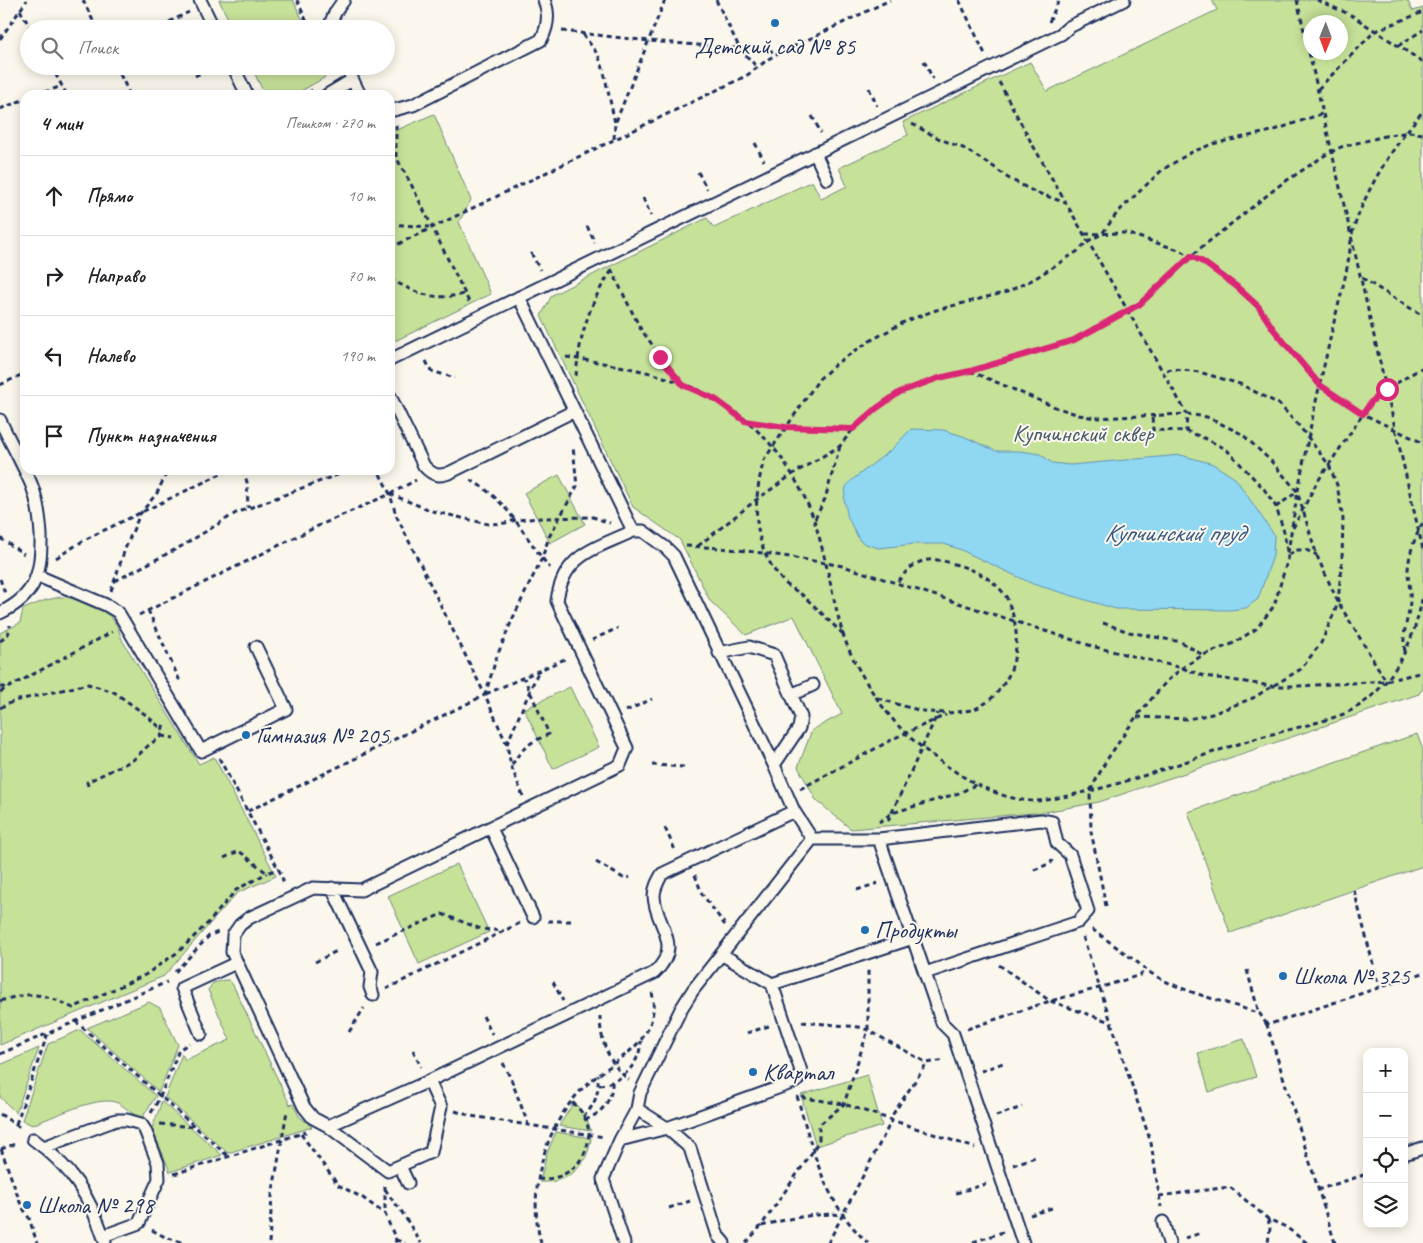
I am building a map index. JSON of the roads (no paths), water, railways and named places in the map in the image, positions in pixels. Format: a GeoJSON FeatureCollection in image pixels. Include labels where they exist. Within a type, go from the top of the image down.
{"type":"FeatureCollection","features":[{"type":"Feature","properties":{"kind":"lane"},"geometry":{"type":"LineString","coordinates":[[200,0],[210,20]]}},
{"type":"Feature","properties":{"kind":"lane"},"geometry":{"type":"LineString","coordinates":[[331,20],[334,12],[344,0]]}},
{"type":"Feature","properties":{"kind":"lane"},"geometry":{"type":"LineString","coordinates":[[395,110],[413,105],[542,40],[547,29],[548,16],[544,0]]}},
{"type":"Feature","properties":{"kind":"lane"},"geometry":{"type":"LineString","coordinates":[[395,358],[1061,34],[1069,27],[1124,0]]}},
{"type":"Feature","properties":{"kind":"lane"},"geometry":{"type":"LineString","coordinates":[[237,75],[245,90]]}},
{"type":"Feature","properties":{"kind":"lane"},"geometry":{"type":"LineString","coordinates":[[350,75],[357,90]]}},
{"type":"Feature","properties":{"kind":"lane"},"geometry":{"type":"LineString","coordinates":[[335,90],[352,80]]}},
{"type":"Feature","properties":{"kind":"lane"},"geometry":{"type":"LineString","coordinates":[[815,153],[827,178]]}},
{"type":"Feature","properties":{"kind":"lane"},"geometry":{"type":"LineString","coordinates":[[519,297],[633,532]]}},
{"type":"Feature","properties":{"kind":"lane"},"geometry":{"type":"LineString","coordinates":[[395,406],[424,466],[436,475],[444,476],[574,411]]}},
{"type":"Feature","properties":{"kind":"lane"},"geometry":{"type":"LineString","coordinates":[[0,420],[5,445],[20,468]]}},
{"type":"Feature","properties":{"kind":"lane"},"geometry":{"type":"LineString","coordinates":[[0,613],[12,608],[32,588],[39,570],[40,516],[38,503],[31,485],[24,475]]}},
{"type":"Feature","properties":{"kind":"lane"},"geometry":{"type":"LineString","coordinates":[[426,1077],[440,1106],[431,1152],[388,1171],[328,1126],[313,1118],[304,1107],[236,963],[232,952],[233,935],[240,925],[249,918],[313,888],[361,890],[620,765],[627,748],[557,601],[563,577],[569,566],[579,557],[633,532],[643,531],[674,556],[794,811],[812,839]]}},
{"type":"Feature","properties":{"kind":"lane"},"geometry":{"type":"LineString","coordinates":[[39,570],[118,612],[201,751],[286,709],[256,647]]}},
{"type":"Feature","properties":{"kind":"lane"},"geometry":{"type":"LineString","coordinates":[[719,653],[749,647],[774,655],[800,717],[799,728],[774,765]]}},
{"type":"Feature","properties":{"kind":"lane"},"geometry":{"type":"LineString","coordinates":[[791,695],[813,685]]}},
{"type":"Feature","properties":{"kind":"lane"},"geometry":{"type":"LineString","coordinates":[[328,1126],[426,1077],[496,1049],[648,976],[659,968],[667,954],[667,933],[656,907],[654,895],[662,874],[683,858],[794,811]]}},
{"type":"Feature","properties":{"kind":"lane"},"geometry":{"type":"LineString","coordinates":[[812,839],[879,839],[1041,820],[1052,822],[1057,843],[1070,855],[1088,911],[1078,922],[925,973]]}},
{"type":"Feature","properties":{"kind":"lane"},"geometry":{"type":"LineString","coordinates":[[491,828],[533,917]]}},
{"type":"Feature","properties":{"kind":"lane"},"geometry":{"type":"LineString","coordinates":[[624,1243],[603,1179],[620,1140],[637,1108],[641,1090],[685,1002],[693,990],[812,839]]}},
{"type":"Feature","properties":{"kind":"lane"},"geometry":{"type":"LineString","coordinates":[[879,839],[942,1023],[953,1034],[1023,1243]]}},
{"type":"Feature","properties":{"kind":"lane"},"geometry":{"type":"LineString","coordinates":[[332,888],[372,972],[370,986],[373,995]]}},
{"type":"Feature","properties":{"kind":"lane"},"geometry":{"type":"LineString","coordinates":[[772,984],[914,938]]}},
{"type":"Feature","properties":{"kind":"lane"},"geometry":{"type":"LineString","coordinates":[[620,1140],[795,1090],[801,1071],[772,984],[721,954]]}},
{"type":"Feature","properties":{"kind":"lane"},"geometry":{"type":"LineString","coordinates":[[201,1034],[182,988],[236,963]]}},
{"type":"Feature","properties":{"kind":"lane"},"geometry":{"type":"LineString","coordinates":[[637,1108],[667,1128],[690,1148],[718,1236],[724,1243]]}},
{"type":"Feature","properties":{"kind":"lane"},"geometry":{"type":"LineString","coordinates":[[33,1139],[71,1173],[88,1197],[104,1239],[139,1223],[159,1179],[158,1163],[146,1126],[135,1122],[116,1120],[44,1147]]}},
{"type":"Feature","properties":{"kind":"lane"},"geometry":{"type":"LineString","coordinates":[[1408,1153],[1423,1148]]}},
{"type":"Feature","properties":{"kind":"lane"},"geometry":{"type":"LineString","coordinates":[[400,1166],[408,1183]]}},
{"type":"Feature","properties":{"kind":"lane"},"geometry":{"type":"LineString","coordinates":[[1163,1222],[1170,1243]]}},
{"type":"Feature","properties":{"kind":"water","name":"Купчинский пруд"},"geometry":{"type":"Polygon","coordinates":[[[911,429],[943,430],[963,436],[996,451],[1020,451],[1040,454],[1052,463],[1070,465],[1181,455],[1213,464],[1236,479],[1274,535],[1273,556],[1258,599],[1246,608],[1231,610],[1116,609],[1033,584],[959,549],[944,544],[915,544],[878,548],[866,544],[860,541],[848,518],[844,499],[846,487],[852,480],[892,449],[911,429]]]}},
{"type":"Feature","properties":{"kind":"place","name":"Детский сад № 85"},"geometry":{"type":"Point","coordinates":[775,23]}},
{"type":"Feature","properties":{"kind":"place","name":"Гимназия № 205"},"geometry":{"type":"Point","coordinates":[246,735]}},
{"type":"Feature","properties":{"kind":"place","name":"Продукты"},"geometry":{"type":"Point","coordinates":[865,930]}},
{"type":"Feature","properties":{"kind":"place","name":"Школа № 325"},"geometry":{"type":"Point","coordinates":[1283,976]}},
{"type":"Feature","properties":{"kind":"place","name":"Квартал"},"geometry":{"type":"Point","coordinates":[753,1072]}},
{"type":"Feature","properties":{"kind":"place","name":"Школа № 298"},"geometry":{"type":"Point","coordinates":[27,1205]}},
{"type":"Feature","properties":{"kind":"park label","name":"Купчинский сквер"},"geometry":{"type":"Point","coordinates":[1083,433]}}]}
